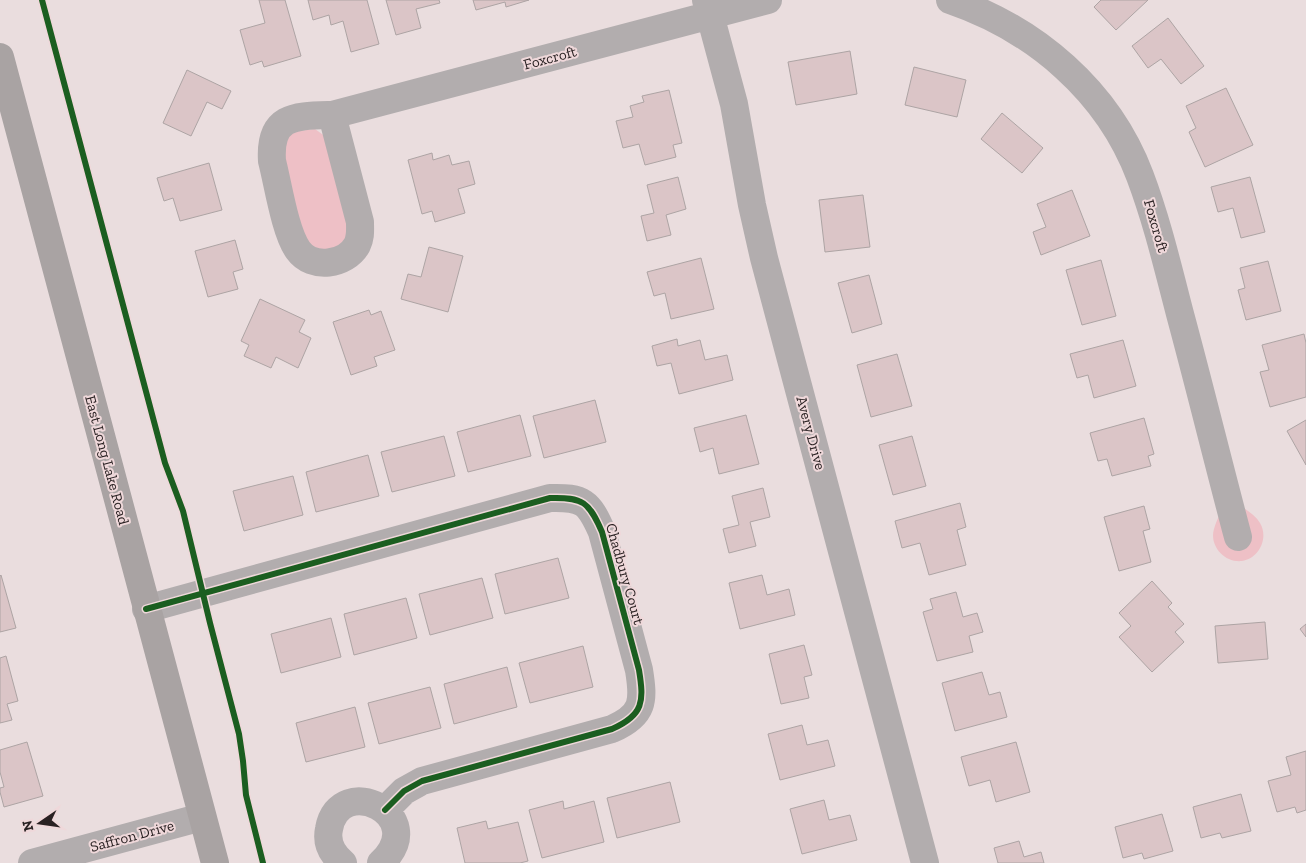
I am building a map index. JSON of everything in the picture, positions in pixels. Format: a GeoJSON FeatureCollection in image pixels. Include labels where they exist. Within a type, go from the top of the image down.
{"type":"FeatureCollection","features":[{"type":"Feature","properties":{"kind":"main road","name":"East Long Lake Road"},"geometry":{"type":"LineString","coordinates":[[0,57],[215,863]]}},
{"type":"Feature","properties":{"kind":"street","name":"Foxcroft"},"geometry":{"type":"LineString","coordinates":[[332,115],[360,222],[361,234],[351,253],[331,262],[319,263],[308,260],[298,252],[291,237],[272,161],[271,149],[274,136],[281,125],[291,118],[332,115],[708,8],[768,0]]}},
{"type":"Feature","properties":{"kind":"street","name":"Foxcroft"},"geometry":{"type":"LineString","coordinates":[[950,0],[989,7],[1062,63],[1092,94],[1110,119],[1133,160],[1149,201],[1238,536]]}},
{"type":"Feature","properties":{"kind":"street","name":"Avery Drive"},"geometry":{"type":"LineString","coordinates":[[708,8],[734,104],[752,205],[764,258],[925,863]]}},
{"type":"Feature","properties":{"kind":"street","name":"Chadbury Court"},"geometry":{"type":"LineString","coordinates":[[146,609],[550,498],[569,498],[582,501],[594,514],[602,532],[639,670],[642,703],[636,714],[626,723],[612,729],[422,781],[404,791],[385,810]]}},
{"type":"Feature","properties":{"kind":"street"},"geometry":{"type":"LineString","coordinates":[[343,863],[335,856],[330,847],[329,827],[336,814],[348,804],[357,801],[377,804],[385,810],[395,828],[393,848],[381,863]]}},
{"type":"Feature","properties":{"kind":"street","name":"Saffron Drive"},"geometry":{"type":"LineString","coordinates":[[32,863],[202,817]]}},
{"type":"Feature","properties":{"kind":"shaded area"},"geometry":{"type":"Polygon","coordinates":[[[315,129],[326,137],[350,229],[344,243],[327,253],[304,242],[281,145],[290,132],[315,129]]]}},
{"type":"Feature","properties":{"kind":"shaded area"},"geometry":{"type":"Polygon","coordinates":[[[1233,501],[1255,517],[1263,529],[1263,541],[1258,552],[1242,561],[1229,559],[1219,552],[1213,535],[1219,516],[1233,501]]]}},
{"type":"Feature","properties":{"kind":"building"},"geometry":{"type":"Polygon","coordinates":[[[259,0],[285,0],[301,56],[264,67],[262,61],[250,65],[240,30],[265,23],[259,0]]]}},
{"type":"Feature","properties":{"kind":"building"},"geometry":{"type":"Polygon","coordinates":[[[308,0],[367,0],[379,44],[351,52],[343,21],[331,25],[329,15],[313,20],[308,0]]]}},
{"type":"Feature","properties":{"kind":"building"},"geometry":{"type":"Polygon","coordinates":[[[386,0],[439,0],[440,3],[416,9],[421,28],[396,35],[386,0]]]}},
{"type":"Feature","properties":{"kind":"building"},"geometry":{"type":"Polygon","coordinates":[[[473,0],[529,0],[506,7],[505,2],[476,10],[473,0]]]}},
{"type":"Feature","properties":{"kind":"building"},"geometry":{"type":"Polygon","coordinates":[[[1101,0],[1148,0],[1116,30],[1094,7],[1101,0]]]}},
{"type":"Feature","properties":{"kind":"building"},"geometry":{"type":"Polygon","coordinates":[[[1168,18],[1204,66],[1181,84],[1161,59],[1148,68],[1132,46],[1168,18]]]}},
{"type":"Feature","properties":{"kind":"building"},"geometry":{"type":"Polygon","coordinates":[[[850,51],[857,94],[796,105],[788,62],[850,51]]]}},
{"type":"Feature","properties":{"kind":"building"},"geometry":{"type":"Polygon","coordinates":[[[914,67],[966,80],[957,117],[905,105],[914,67]]]}},
{"type":"Feature","properties":{"kind":"building"},"geometry":{"type":"Polygon","coordinates":[[[187,70],[231,91],[222,109],[207,102],[191,136],[163,123],[187,70]]]}},
{"type":"Feature","properties":{"kind":"building"},"geometry":{"type":"Polygon","coordinates":[[[1226,88],[1253,145],[1205,167],[1189,132],[1196,128],[1186,106],[1226,88]]]}},
{"type":"Feature","properties":{"kind":"building"},"geometry":{"type":"Polygon","coordinates":[[[669,90],[682,143],[673,145],[676,157],[645,165],[639,144],[623,148],[616,121],[633,117],[630,106],[644,102],[642,96],[669,90]]]}},
{"type":"Feature","properties":{"kind":"building"},"geometry":{"type":"Polygon","coordinates":[[[1002,113],[1043,148],[1022,173],[981,139],[1002,113]]]}},
{"type":"Feature","properties":{"kind":"building"},"geometry":{"type":"Polygon","coordinates":[[[432,153],[433,160],[449,155],[452,165],[469,161],[475,184],[458,189],[465,213],[435,222],[432,211],[422,214],[408,160],[432,153]]]}},
{"type":"Feature","properties":{"kind":"building"},"geometry":{"type":"Polygon","coordinates":[[[209,163],[222,210],[180,221],[173,198],[164,201],[157,178],[209,163]]]}},
{"type":"Feature","properties":{"kind":"building"},"geometry":{"type":"Polygon","coordinates":[[[678,177],[686,209],[666,215],[671,235],[647,241],[641,216],[654,213],[647,185],[678,177]]]}},
{"type":"Feature","properties":{"kind":"building"},"geometry":{"type":"Polygon","coordinates":[[[1250,177],[1265,232],[1241,238],[1233,208],[1218,212],[1211,187],[1250,177]]]}},
{"type":"Feature","properties":{"kind":"building"},"geometry":{"type":"Polygon","coordinates":[[[1072,190],[1090,236],[1041,255],[1033,232],[1046,227],[1037,204],[1072,190]]]}},
{"type":"Feature","properties":{"kind":"building"},"geometry":{"type":"Polygon","coordinates":[[[863,195],[870,247],[825,252],[819,200],[863,195]]]}},
{"type":"Feature","properties":{"kind":"building"},"geometry":{"type":"Polygon","coordinates":[[[235,240],[243,269],[233,272],[238,289],[208,297],[195,251],[235,240]]]}},
{"type":"Feature","properties":{"kind":"building"},"geometry":{"type":"Polygon","coordinates":[[[429,247],[463,256],[448,312],[401,299],[408,274],[421,277],[429,247]]]}},
{"type":"Feature","properties":{"kind":"building"},"geometry":{"type":"Polygon","coordinates":[[[701,258],[714,309],[671,319],[665,293],[654,296],[647,272],[701,258]]]}},
{"type":"Feature","properties":{"kind":"building"},"geometry":{"type":"Polygon","coordinates":[[[1101,260],[1116,316],[1082,325],[1066,270],[1101,260]]]}},
{"type":"Feature","properties":{"kind":"building"},"geometry":{"type":"Polygon","coordinates":[[[1268,261],[1281,311],[1246,320],[1238,290],[1245,288],[1240,268],[1268,261]]]}},
{"type":"Feature","properties":{"kind":"building"},"geometry":{"type":"Polygon","coordinates":[[[869,275],[882,324],[852,333],[838,283],[869,275]]]}},
{"type":"Feature","properties":{"kind":"building"},"geometry":{"type":"Polygon","coordinates":[[[260,299],[305,320],[299,332],[311,338],[298,368],[276,357],[271,368],[244,356],[249,345],[241,341],[260,299]]]}},
{"type":"Feature","properties":{"kind":"building"},"geometry":{"type":"Polygon","coordinates":[[[369,310],[371,315],[381,311],[395,350],[374,357],[377,366],[351,375],[333,322],[369,310]]]}},
{"type":"Feature","properties":{"kind":"building"},"geometry":{"type":"Polygon","coordinates":[[[1304,334],[1306,343],[1306,397],[1270,407],[1260,372],[1269,370],[1262,345],[1304,334]]]}},
{"type":"Feature","properties":{"kind":"building"},"geometry":{"type":"Polygon","coordinates":[[[677,339],[678,346],[700,340],[705,360],[727,355],[733,380],[679,394],[671,363],[657,366],[652,346],[677,339]]]}},
{"type":"Feature","properties":{"kind":"building"},"geometry":{"type":"Polygon","coordinates":[[[1123,340],[1136,386],[1094,398],[1088,375],[1077,378],[1070,354],[1123,340]]]}},
{"type":"Feature","properties":{"kind":"building"},"geometry":{"type":"Polygon","coordinates":[[[897,354],[912,406],[871,417],[857,365],[897,354]]]}},
{"type":"Feature","properties":{"kind":"building"},"geometry":{"type":"Polygon","coordinates":[[[595,400],[606,442],[544,458],[533,416],[595,400]]]}},
{"type":"Feature","properties":{"kind":"building"},"geometry":{"type":"Polygon","coordinates":[[[520,415],[531,456],[468,472],[457,432],[520,415]]]}},
{"type":"Feature","properties":{"kind":"building"},"geometry":{"type":"Polygon","coordinates":[[[746,415],[759,464],[719,474],[713,448],[700,452],[694,428],[746,415]]]}},
{"type":"Feature","properties":{"kind":"building"},"geometry":{"type":"Polygon","coordinates":[[[1144,418],[1154,454],[1148,456],[1151,466],[1112,476],[1107,459],[1098,461],[1090,433],[1144,418]]]}},
{"type":"Feature","properties":{"kind":"building"},"geometry":{"type":"Polygon","coordinates":[[[1306,420],[1306,465],[1287,431],[1306,420]]]}},
{"type":"Feature","properties":{"kind":"building"},"geometry":{"type":"Polygon","coordinates":[[[444,436],[455,476],[392,492],[381,452],[444,436]]]}},
{"type":"Feature","properties":{"kind":"building"},"geometry":{"type":"Polygon","coordinates":[[[912,436],[926,486],[893,495],[879,445],[912,436]]]}},
{"type":"Feature","properties":{"kind":"building"},"geometry":{"type":"Polygon","coordinates":[[[368,455],[379,496],[316,512],[306,472],[368,455]]]}},
{"type":"Feature","properties":{"kind":"building"},"geometry":{"type":"Polygon","coordinates":[[[293,476],[303,515],[244,531],[233,491],[293,476]]]}},
{"type":"Feature","properties":{"kind":"building"},"geometry":{"type":"Polygon","coordinates":[[[763,488],[770,517],[750,522],[756,546],[729,553],[723,529],[739,525],[732,496],[763,488]]]}},
{"type":"Feature","properties":{"kind":"building"},"geometry":{"type":"Polygon","coordinates":[[[960,503],[966,527],[957,530],[966,565],[929,575],[920,543],[902,548],[895,521],[960,503]]]}},
{"type":"Feature","properties":{"kind":"building"},"geometry":{"type":"Polygon","coordinates":[[[1144,506],[1150,529],[1143,531],[1151,562],[1119,571],[1104,517],[1144,506]]]}},
{"type":"Feature","properties":{"kind":"building"},"geometry":{"type":"Polygon","coordinates":[[[558,558],[569,598],[505,614],[495,574],[558,558]]]}},
{"type":"Feature","properties":{"kind":"building"},"geometry":{"type":"Polygon","coordinates":[[[762,575],[767,595],[789,589],[795,615],[740,629],[729,583],[762,575]]]}},
{"type":"Feature","properties":{"kind":"building"},"geometry":{"type":"Polygon","coordinates":[[[0,576],[16,628],[0,632],[0,576]]]}},
{"type":"Feature","properties":{"kind":"building"},"geometry":{"type":"Polygon","coordinates":[[[482,578],[493,618],[430,635],[419,594],[482,578]]]}},
{"type":"Feature","properties":{"kind":"building"},"geometry":{"type":"Polygon","coordinates":[[[1152,581],[1172,603],[1168,607],[1184,624],[1175,632],[1184,642],[1152,672],[1119,637],[1131,626],[1119,613],[1152,581]]]}},
{"type":"Feature","properties":{"kind":"building"},"geometry":{"type":"Polygon","coordinates":[[[956,592],[963,617],[977,613],[983,632],[969,636],[973,652],[937,661],[923,612],[933,609],[930,599],[956,592]]]}},
{"type":"Feature","properties":{"kind":"building"},"geometry":{"type":"Polygon","coordinates":[[[406,598],[417,638],[354,655],[344,614],[406,598]]]}},
{"type":"Feature","properties":{"kind":"building"},"geometry":{"type":"Polygon","coordinates":[[[331,618],[341,657],[281,673],[271,634],[331,618]]]}},
{"type":"Feature","properties":{"kind":"building"},"geometry":{"type":"Polygon","coordinates":[[[1265,622],[1268,659],[1218,663],[1215,626],[1265,622]]]}},
{"type":"Feature","properties":{"kind":"building"},"geometry":{"type":"Polygon","coordinates":[[[1306,624],[1306,637],[1300,629],[1306,624]]]}},
{"type":"Feature","properties":{"kind":"building"},"geometry":{"type":"Polygon","coordinates":[[[804,645],[812,675],[804,677],[809,698],[781,704],[769,654],[804,645]]]}},
{"type":"Feature","properties":{"kind":"building"},"geometry":{"type":"Polygon","coordinates":[[[583,646],[593,687],[530,703],[519,663],[583,646]]]}},
{"type":"Feature","properties":{"kind":"building"},"geometry":{"type":"Polygon","coordinates":[[[6,656],[18,701],[7,704],[12,720],[0,723],[0,658],[6,656]]]}},
{"type":"Feature","properties":{"kind":"building"},"geometry":{"type":"Polygon","coordinates":[[[507,667],[517,707],[454,724],[444,684],[507,667]]]}},
{"type":"Feature","properties":{"kind":"building"},"geometry":{"type":"Polygon","coordinates":[[[982,672],[989,695],[1000,692],[1007,717],[955,731],[942,683],[982,672]]]}},
{"type":"Feature","properties":{"kind":"building"},"geometry":{"type":"Polygon","coordinates":[[[430,687],[441,728],[379,744],[368,703],[430,687]]]}},
{"type":"Feature","properties":{"kind":"building"},"geometry":{"type":"Polygon","coordinates":[[[355,707],[365,747],[306,762],[296,723],[355,707]]]}},
{"type":"Feature","properties":{"kind":"building"},"geometry":{"type":"Polygon","coordinates":[[[802,725],[807,745],[828,740],[835,766],[780,780],[768,734],[802,725]]]}},
{"type":"Feature","properties":{"kind":"building"},"geometry":{"type":"Polygon","coordinates":[[[27,742],[43,796],[4,807],[0,792],[0,788],[4,787],[0,772],[0,750],[27,742]]]}},
{"type":"Feature","properties":{"kind":"building"},"geometry":{"type":"Polygon","coordinates":[[[1016,742],[1030,792],[996,802],[990,780],[969,786],[961,757],[1016,742]]]}},
{"type":"Feature","properties":{"kind":"building"},"geometry":{"type":"Polygon","coordinates":[[[1306,751],[1306,810],[1297,813],[1295,807],[1277,812],[1268,781],[1291,775],[1286,757],[1306,751]]]}},
{"type":"Feature","properties":{"kind":"building"},"geometry":{"type":"Polygon","coordinates":[[[670,782],[680,822],[617,838],[607,798],[670,782]]]}},
{"type":"Feature","properties":{"kind":"building"},"geometry":{"type":"Polygon","coordinates":[[[1241,794],[1251,831],[1222,838],[1220,833],[1201,838],[1193,807],[1241,794]]]}},
{"type":"Feature","properties":{"kind":"building"},"geometry":{"type":"Polygon","coordinates":[[[824,800],[829,820],[850,815],[857,840],[802,854],[790,809],[824,800]]]}},
{"type":"Feature","properties":{"kind":"building"},"geometry":{"type":"Polygon","coordinates":[[[563,801],[564,809],[594,801],[604,842],[542,858],[529,810],[563,801]]]}},
{"type":"Feature","properties":{"kind":"building"},"geometry":{"type":"Polygon","coordinates":[[[1162,814],[1173,851],[1144,859],[1142,853],[1123,858],[1115,827],[1162,814]]]}},
{"type":"Feature","properties":{"kind":"building"},"geometry":{"type":"Polygon","coordinates":[[[486,821],[488,829],[518,822],[528,861],[520,863],[465,863],[457,828],[486,821]]]}},
{"type":"Feature","properties":{"kind":"building"},"geometry":{"type":"Polygon","coordinates":[[[1019,841],[1024,857],[1041,852],[1044,863],[998,863],[994,848],[1019,841]]]}},
{"type":"Feature","properties":{"kind":"cycle path"},"geometry":{"type":"LineString","coordinates":[[42,0],[165,463],[183,511],[239,734],[246,795],[263,863]]}},
{"type":"Feature","properties":{"kind":"cycle path"},"geometry":{"type":"LineString","coordinates":[[146,609],[550,498],[578,500],[584,503],[593,514],[602,532],[639,670],[641,699],[636,712],[623,724],[612,729],[422,781],[404,791],[385,810]]}}]}
